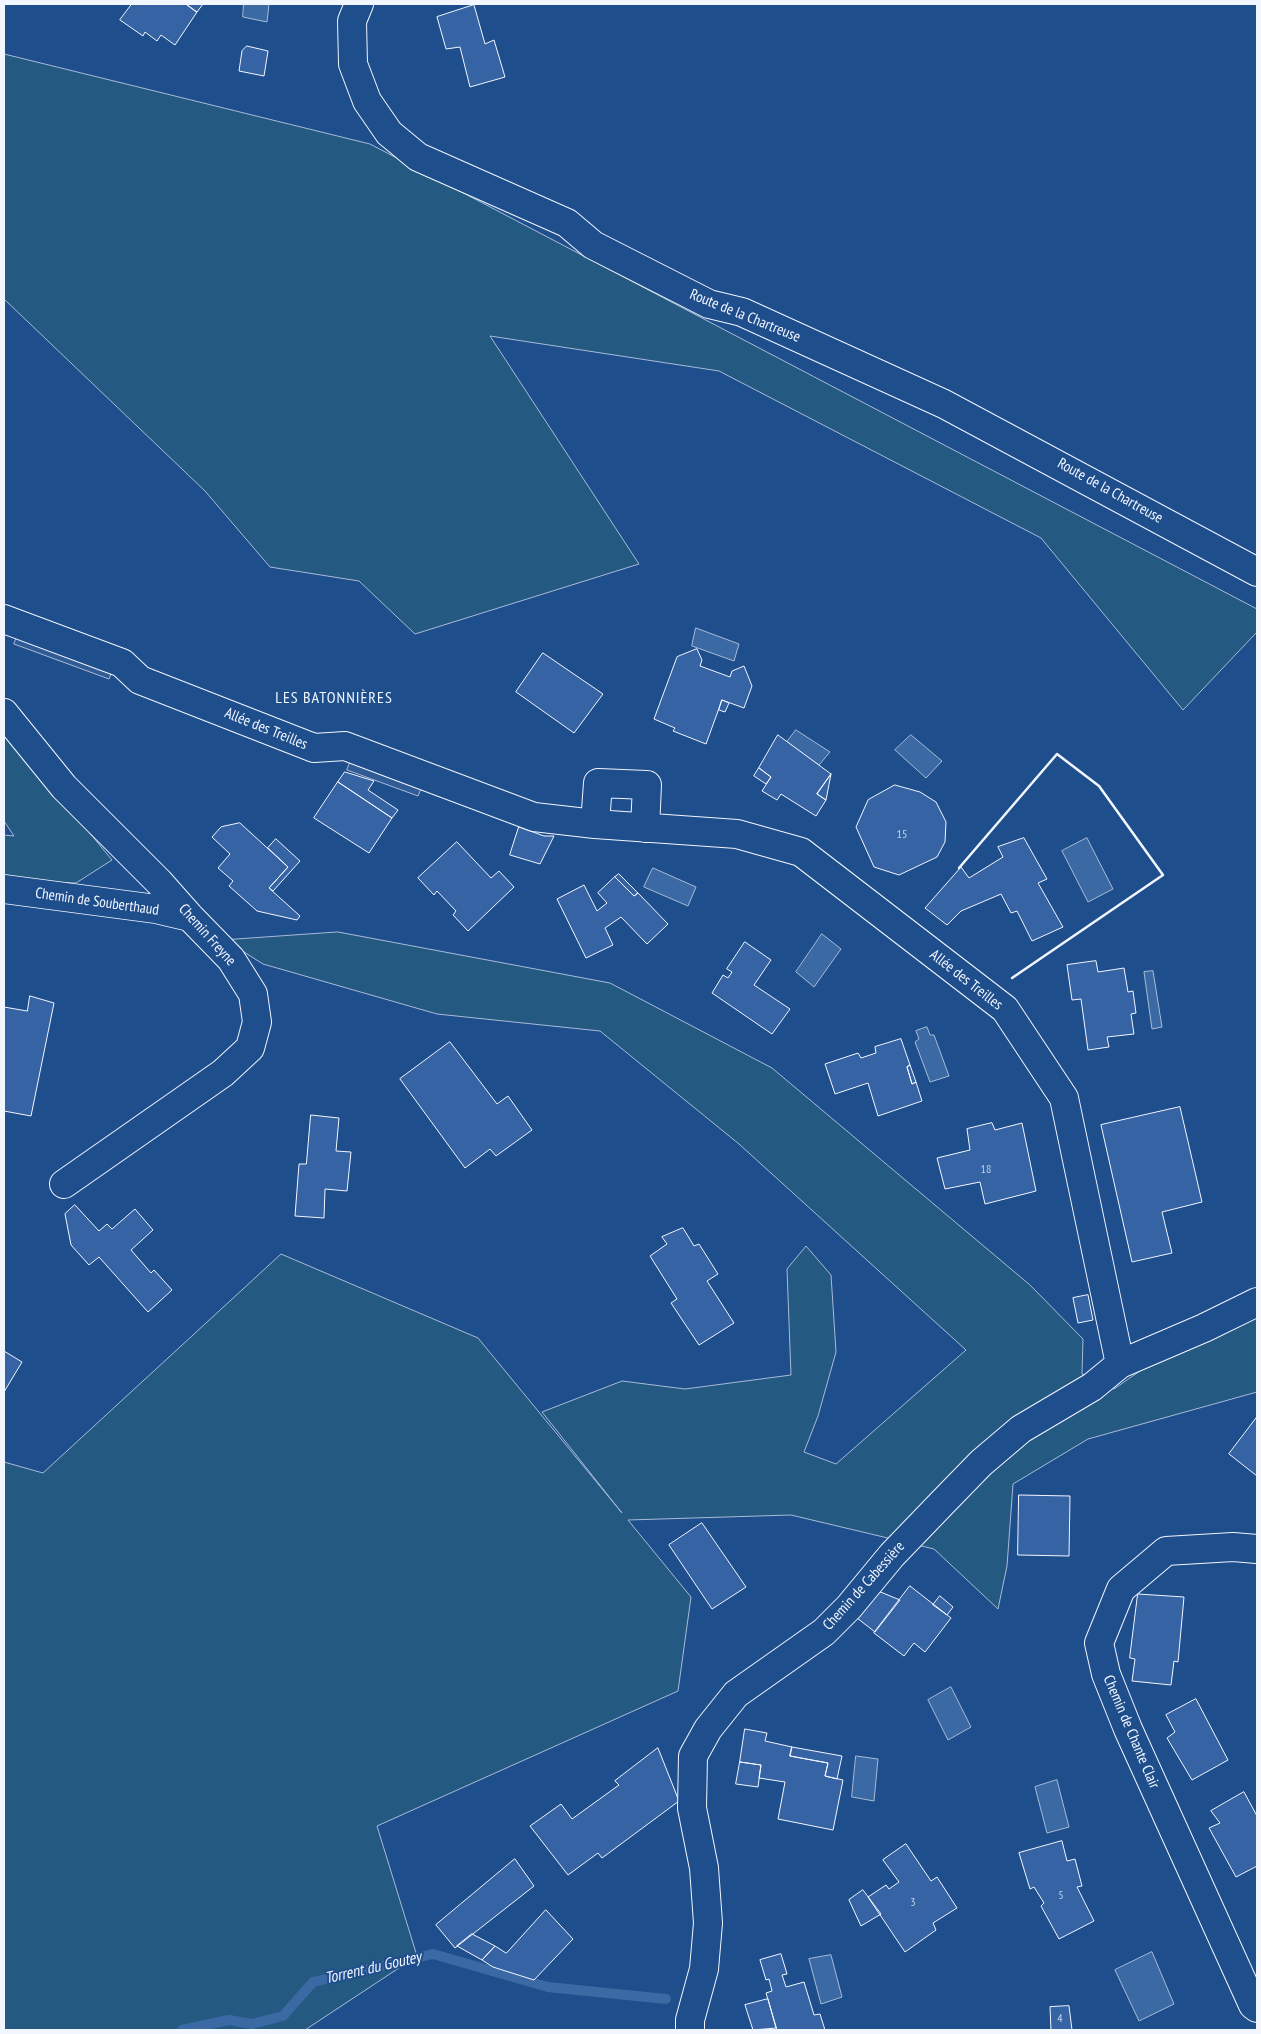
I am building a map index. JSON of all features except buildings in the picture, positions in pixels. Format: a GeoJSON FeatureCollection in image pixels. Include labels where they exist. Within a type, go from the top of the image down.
{"type":"FeatureCollection","features":[{"type":"Feature","properties":{"kind":"street","name":"Route de la Chartreuse"},"geometry":{"type":"LineString","coordinates":[[359,4],[352,22],[353,64],[367,101],[388,133],[418,157],[567,223],[593,245],[709,304],[742,312],[944,404],[1257,572]]}},
{"type":"Feature","properties":{"kind":"street","name":"Allée des Treilles"},"geometry":{"type":"LineString","coordinates":[[4,619],[122,664],[140,680],[314,748],[345,746],[534,817],[595,824],[737,834],[801,852],[1005,1009],[1064,1098],[1120,1364]]}},
{"type":"Feature","properties":{"kind":"street","name":"Chemin Freyne"},"geometry":{"type":"LineString","coordinates":[[4,714],[64,787],[159,882],[190,918],[231,959],[253,994],[257,1022],[250,1048],[223,1074],[64,1184]]}},
{"type":"Feature","properties":{"kind":"street"},"geometry":{"type":"LineString","coordinates":[[595,824],[598,783],[646,785],[645,828]]}},
{"type":"Feature","properties":{"kind":"street","name":"Chemin de Souberthaud"},"geometry":{"type":"LineString","coordinates":[[4,889],[156,909],[190,918]]}},
{"type":"Feature","properties":{"kind":"street","name":"Chemin de Cabessière"},"geometry":{"type":"LineString","coordinates":[[690,2030],[690,2020],[704,1969],[708,1923],[704,1868],[692,1808],[693,1756],[708,1729],[736,1694],[824,1632],[849,1607],[892,1555],[981,1463],[1021,1429],[1092,1387],[1120,1364],[1204,1328],[1257,1302]]}},
{"type":"Feature","properties":{"kind":"street","name":"Chemin de Chante Clair"},"geometry":{"type":"LineString","coordinates":[[1257,1548],[1233,1547],[1166,1551],[1121,1589],[1099,1643],[1106,1674],[1128,1729],[1229,1954],[1257,2008]]}},
{"type":"Feature","properties":{"kind":"shaded area"},"geometry":{"type":"Polygon","coordinates":[[[244,4],[269,4],[267,22],[243,17],[244,4]]]}},
{"type":"Feature","properties":{"kind":"shaded area"},"geometry":{"type":"Polygon","coordinates":[[[4,54],[370,144],[1257,609],[1257,632],[1183,710],[1041,538],[719,371],[490,336],[639,564],[415,634],[359,581],[270,567],[205,491],[4,299],[4,54]]]}},
{"type":"Feature","properties":{"kind":"shaded area"},"geometry":{"type":"Polygon","coordinates":[[[696,628],[739,644],[734,661],[692,646],[696,628]]]}},
{"type":"Feature","properties":{"kind":"shaded area"},"geometry":{"type":"Polygon","coordinates":[[[19,633],[114,667],[109,679],[14,644],[19,633]]]}},
{"type":"Feature","properties":{"kind":"shaded area"},"geometry":{"type":"Polygon","coordinates":[[[4,729],[112,860],[76,883],[4,881],[4,835],[14,836],[4,821],[4,729]]]}},
{"type":"Feature","properties":{"kind":"shaded area"},"geometry":{"type":"Polygon","coordinates":[[[796,730],[830,752],[819,765],[787,742],[796,730]]]}},
{"type":"Feature","properties":{"kind":"shaded area"},"geometry":{"type":"Polygon","coordinates":[[[911,735],[942,761],[926,778],[895,750],[911,735]]]}},
{"type":"Feature","properties":{"kind":"shaded area"},"geometry":{"type":"Polygon","coordinates":[[[352,758],[423,784],[418,796],[347,770],[352,758]]]}},
{"type":"Feature","properties":{"kind":"shaded area"},"geometry":{"type":"Polygon","coordinates":[[[1087,838],[1113,889],[1088,902],[1062,851],[1087,838]]]}},
{"type":"Feature","properties":{"kind":"shaded area"},"geometry":{"type":"Polygon","coordinates":[[[653,868],[696,887],[688,906],[644,887],[653,868]]]}},
{"type":"Feature","properties":{"kind":"shaded area"},"geometry":{"type":"Polygon","coordinates":[[[338,932],[610,983],[772,1068],[1030,1285],[1083,1339],[1082,1374],[1114,1389],[1180,1343],[1257,1313],[1257,1392],[1088,1439],[1013,1484],[1007,1566],[998,1609],[934,1549],[791,1515],[628,1520],[691,1597],[678,1691],[377,1826],[417,1956],[305,2030],[4,2030],[4,1462],[43,1473],[281,1254],[478,1338],[622,1513],[542,1412],[622,1381],[685,1389],[791,1375],[787,1269],[806,1246],[831,1275],[836,1352],[818,1416],[804,1452],[836,1464],[966,1350],[739,1144],[600,1031],[437,1014],[263,964],[225,940],[338,932]]]}},
{"type":"Feature","properties":{"kind":"shaded area"},"geometry":{"type":"Polygon","coordinates":[[[822,934],[841,949],[814,987],[796,972],[822,934]]]}},
{"type":"Feature","properties":{"kind":"shaded area"},"geometry":{"type":"Polygon","coordinates":[[[1153,971],[1162,1027],[1152,1029],[1144,972],[1153,971]]]}},
{"type":"Feature","properties":{"kind":"shaded area"},"geometry":{"type":"Polygon","coordinates":[[[927,1027],[930,1035],[934,1035],[949,1076],[930,1082],[915,1042],[919,1039],[916,1031],[927,1027]]]}},
{"type":"Feature","properties":{"kind":"shaded area"},"geometry":{"type":"Polygon","coordinates":[[[951,1687],[971,1727],[948,1740],[928,1700],[951,1687]]]}},
{"type":"Feature","properties":{"kind":"shaded area"},"geometry":{"type":"Polygon","coordinates":[[[856,1756],[878,1759],[874,1801],[852,1797],[856,1756]]]}},
{"type":"Feature","properties":{"kind":"shaded area"},"geometry":{"type":"Polygon","coordinates":[[[1057,1780],[1069,1827],[1047,1833],[1035,1787],[1057,1780]]]}},
{"type":"Feature","properties":{"kind":"shaded area"},"geometry":{"type":"Polygon","coordinates":[[[1152,1952],[1174,2004],[1139,2021],[1115,1970],[1152,1952]]]}},
{"type":"Feature","properties":{"kind":"shaded area"},"geometry":{"type":"Polygon","coordinates":[[[831,1955],[842,1997],[821,2004],[809,1959],[831,1955]]]}},
{"type":"Feature","properties":{"kind":"waterway","name":"Torrent du Goutey"},"geometry":{"type":"LineString","coordinates":[[182,2030],[229,2020],[252,2024],[283,2016],[313,1982],[433,1954],[548,1987],[666,1999]]}},
{"type":"Feature","properties":{"kind":"wall"},"geometry":{"type":"LineString","coordinates":[[959,868],[1057,754],[1099,786],[1163,875],[1012,978]]}},
{"type":"Feature","properties":{"kind":"district","name":"LES BATONNIÈRES"},"geometry":{"type":"Point","coordinates":[334,698]}}]}
